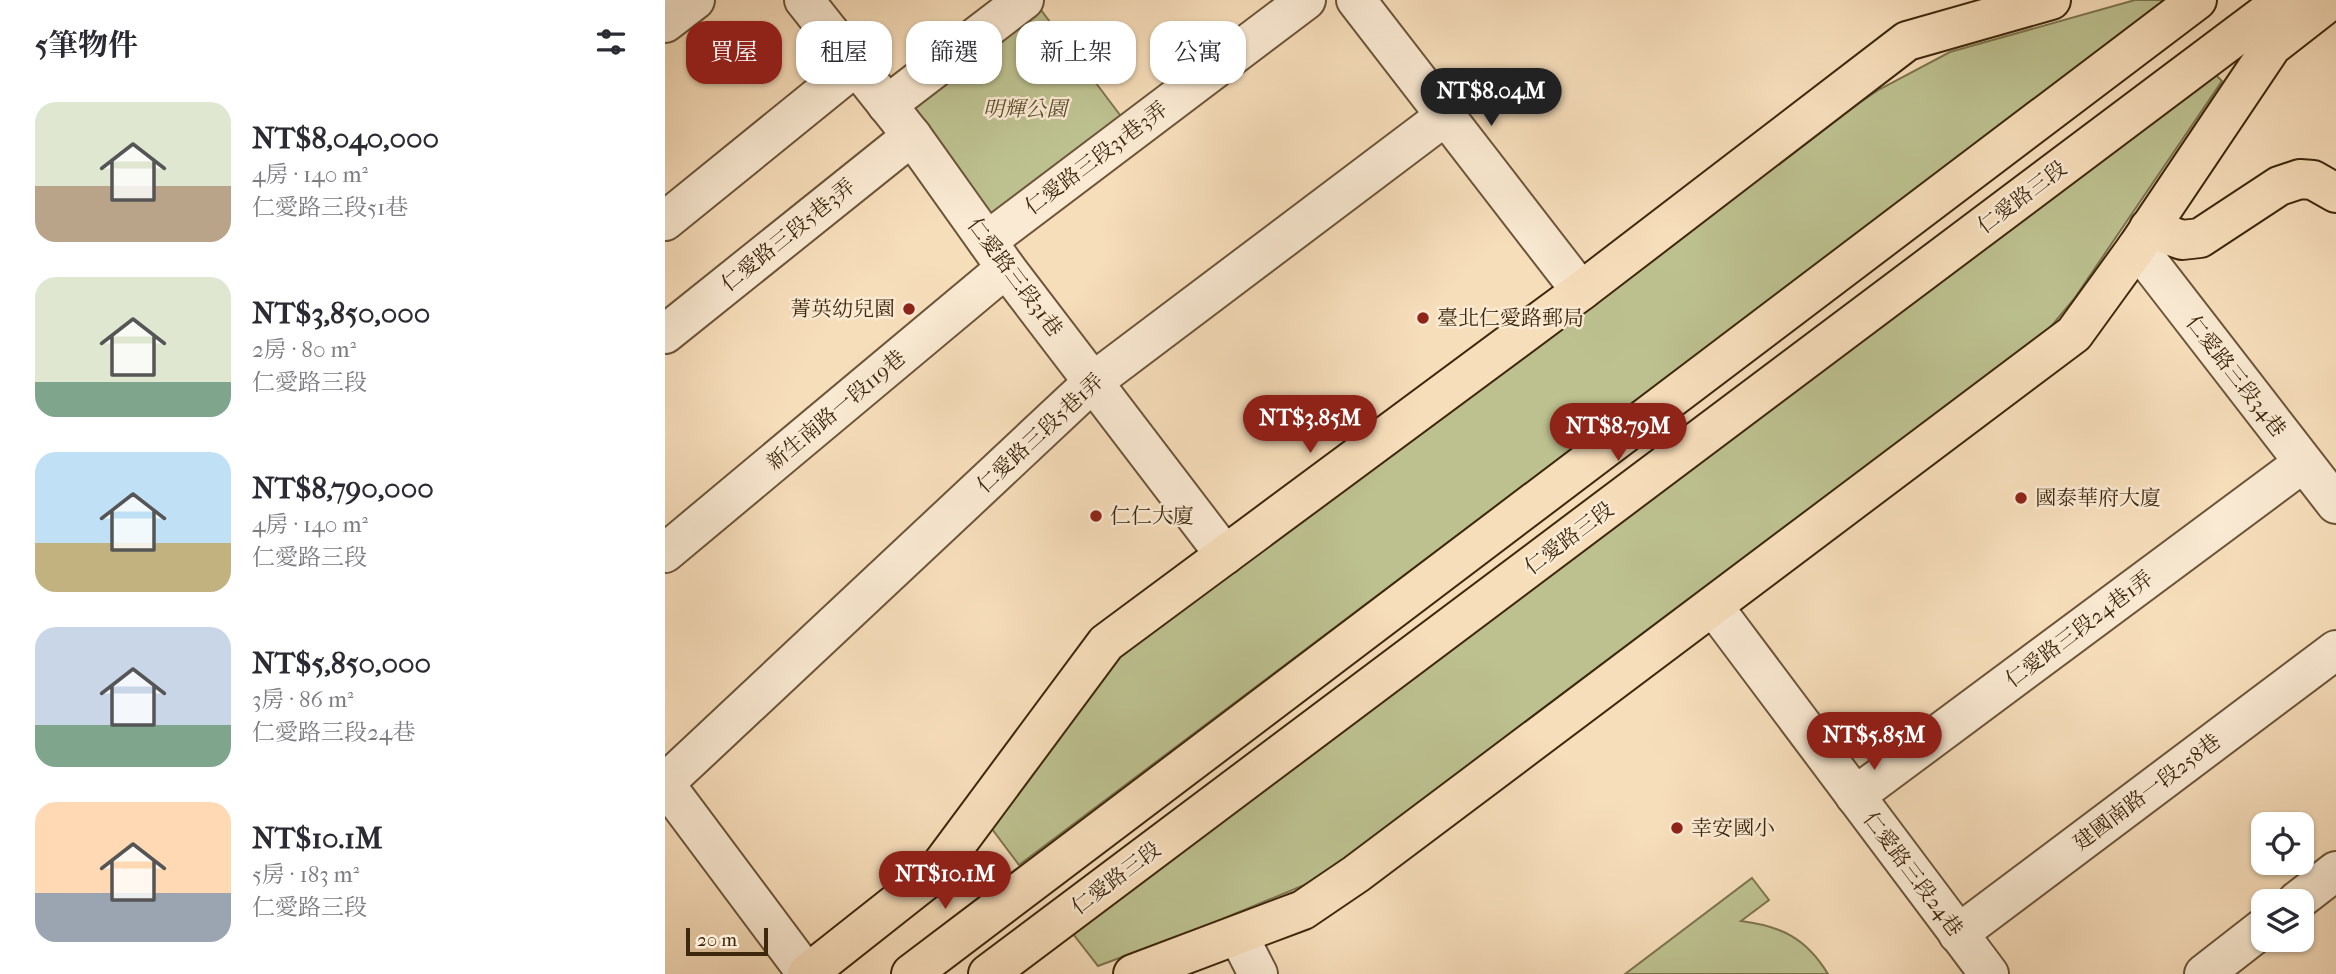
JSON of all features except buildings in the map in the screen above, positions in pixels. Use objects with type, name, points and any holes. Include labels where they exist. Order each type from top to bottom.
[{"type":"main road","points":[[807,974],[936,872],[1106,643],[1581,291],[1957,0]]},
{"type":"main road","points":[[1907,41],[2051,0]]},
{"type":"main road","points":[[911,974],[2197,0]]},
{"type":"main road","points":[[1133,974],[1303,910],[1356,874],[2074,334],[2272,46],[2323,6]]},
{"type":"main road","name":"仁愛路三段","points":[[989,974],[2270,23]]},
{"type":"main road","points":[[2143,237],[2182,240],[2200,238],[2279,186],[2300,179],[2313,180],[2336,193]]},
{"type":"street","points":[[665,23],[695,0]]},
{"type":"street","name":"仁愛路三段31巷","points":[[804,0],[821,21]]},
{"type":"street","points":[[887,105],[1024,0]]},
{"type":"street","name":"仁愛路三段31巷3弄","points":[[997,254],[1306,0]]},
{"type":"street","points":[[1356,0],[1581,291]]},
{"type":"street","points":[[1011,974],[2270,23],[2323,6]]},
{"type":"street","points":[[665,221],[834,84]]},
{"type":"street","name":"仁愛路三段31巷","points":[[870,84],[1225,555]]},
{"type":"street","name":"仁愛路三段5巷1弄","points":[[665,784],[1094,381],[1444,117]]},
{"type":"street","name":"仁愛路三段5巷3弄","points":[[665,334],[912,136]]},
{"type":"street","name":"仁愛路三段34巷","points":[[2143,237],[2303,463],[2336,504]]},
{"type":"street","name":"新生南路一段119巷","points":[[665,553],[997,254]]},
{"type":"street","name":"仁愛路三段24巷1弄","points":[[1855,796],[2303,463]]},
{"type":"street","name":"仁愛路三段24巷","points":[[1713,606],[1989,974]]},
{"type":"street","name":"建國南路一段258巷","points":[[1958,934],[2336,650]]},
{"type":"street","points":[[665,784],[807,974]]},
{"type":"street","points":[[2313,889],[2336,871]]},
{"type":"street","points":[[1238,935],[1258,974]]},
{"type":"street","points":[[2204,974],[2251,937]]},
{"type":"green space","points":[[2135,0],[2161,0],[2162,5],[1019,865],[992,829],[1115,661],[1821,128],[1880,89],[1950,52]]},
{"type":"green space","name":"明輝公園","points":[[1038,6],[1049,21],[1019,21]]},
{"type":"green space","name":"明輝公園","points":[[1016,23],[1016,84],[1097,84],[1126,123],[993,224],[904,111],[938,84],[1002,84],[1002,34]]},
{"type":"green space","points":[[2213,72],[2222,81],[2074,299],[2049,329],[1569,692],[1314,881],[1208,925],[1098,966],[1070,930]]},
{"type":"green space","points":[[1752,878],[1769,900],[1741,921],[1768,926],[1791,936],[1811,951],[1828,974],[1625,974]]},
{"type":"place","name":"菁英幼兒園","points":[[909,309]]},
{"type":"place","name":"臺北仁愛路郵局","points":[[1423,318]]},
{"type":"place","name":"國泰華府大廈","points":[[2021,498]]},
{"type":"place","name":"仁仁大廈","points":[[1096,516]]},
{"type":"place","name":"幸安國小","points":[[1677,828]]}]
